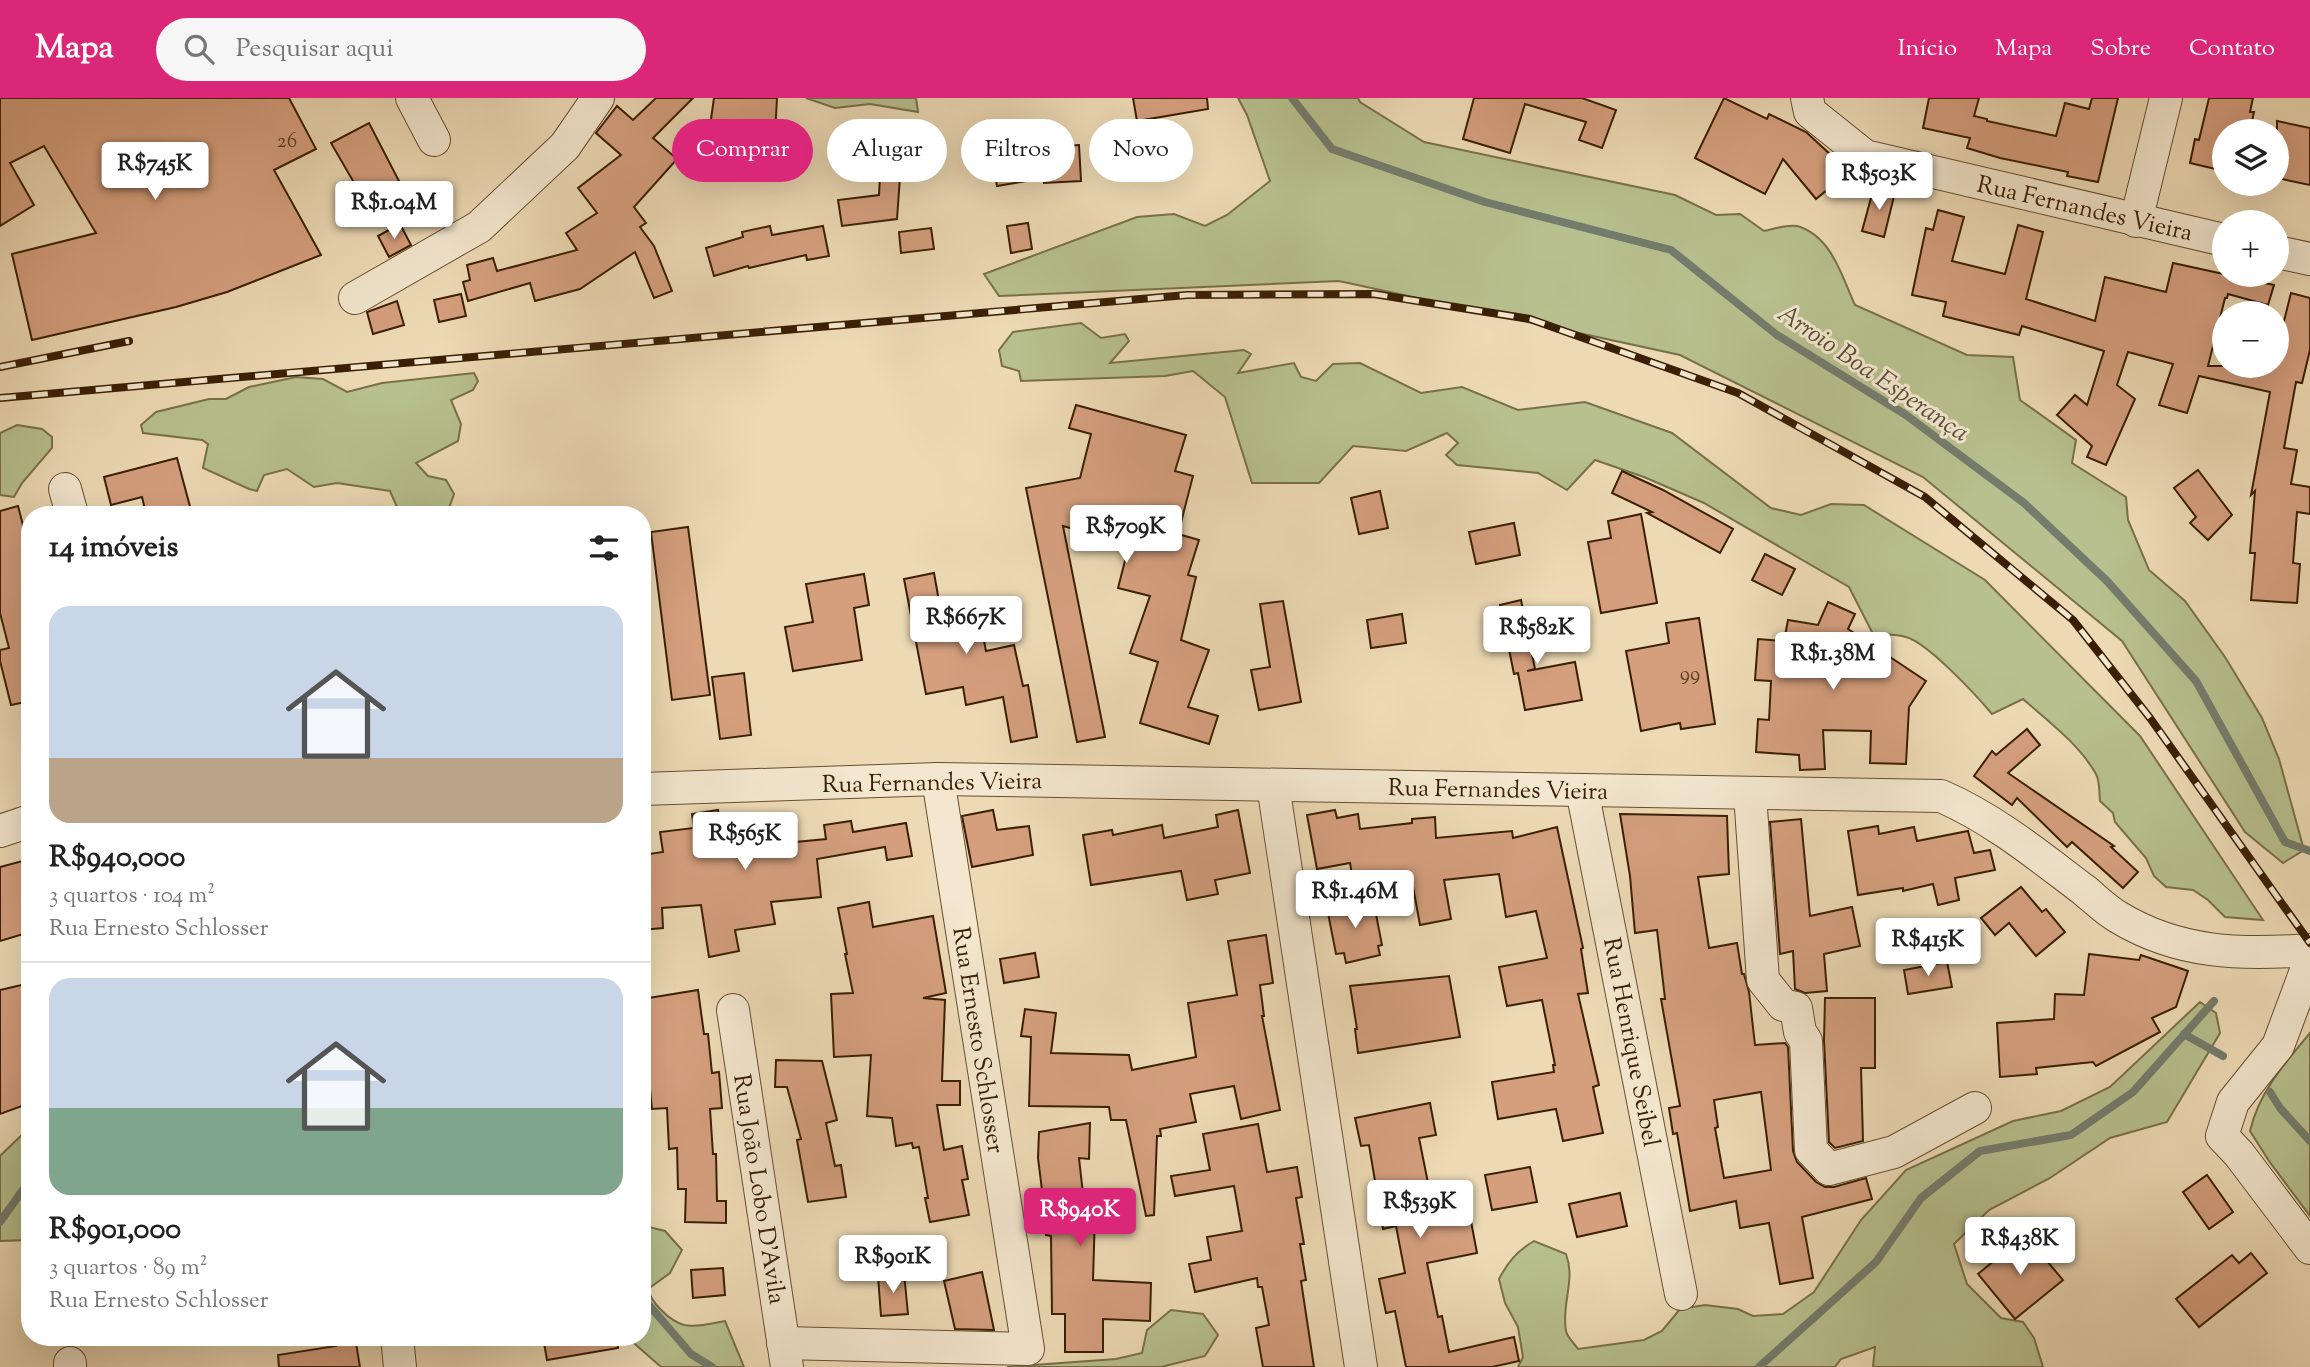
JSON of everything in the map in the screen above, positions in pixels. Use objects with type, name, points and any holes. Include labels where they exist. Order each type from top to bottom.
[{"type":"street","points":[[412,98],[434,140]]},
{"type":"street","points":[[355,298],[479,227],[565,146],[598,98]]},
{"type":"street","name":"Rua Fernandes Vieira","points":[[1807,98],[1810,112],[1865,156],[2212,237]]},
{"type":"street","points":[[2136,221],[2165,98]]},
{"type":"street","points":[[2289,254],[2310,259]]},
{"type":"street","name":"Rua Fernandes Vieira","points":[[651,789],[938,779],[1941,796],[1970,808],[1995,824],[2117,917],[2159,937],[2203,950],[2269,953],[2310,950]]},
{"type":"street","name":"Rua Ernesto Schlosser","points":[[785,1355],[1028,1349],[938,779]]},
{"type":"street","points":[[1273,785],[1361,1367]]},
{"type":"street","name":"Rua Henrique Seibel","points":[[1582,790],[1681,1294]]},
{"type":"street","points":[[1750,794],[1763,979],[1783,1005],[1796,1008],[1800,1032],[1807,1041],[1811,1150],[1829,1169],[1894,1152],[1975,1108]]},
{"type":"street","points":[[0,831],[21,824]]},
{"type":"street","points":[[2310,960],[2278,1046],[2233,1102],[2222,1136],[2239,1154],[2310,1248]]},
{"type":"street","name":"Rua João Lobo D'Avila","points":[[733,1010],[785,1355]]},
{"type":"street","points":[[398,1346],[400,1367]]},
{"type":"green space","points":[[806,98],[916,98],[918,112],[870,104],[835,108]]},
{"type":"green space","points":[[1238,98],[1358,98],[1360,102],[1424,142],[1675,195],[1716,215],[1740,214],[1764,231],[1797,226],[1809,231],[1827,248],[1855,305],[1967,355],[2013,357],[2020,400],[2076,440],[2072,463],[2126,497],[2128,520],[2149,570],[2185,601],[2225,657],[2262,718],[2279,759],[2304,850],[2283,863],[2245,832],[2122,641],[1923,477],[1680,355],[1339,281],[999,296],[984,274],[1137,217],[1174,214],[1205,226],[1227,215],[1270,181],[1247,115]]},
{"type":"green space","points":[[1081,323],[1101,338],[1125,334],[1129,341],[1110,363],[1244,350],[1251,354],[1238,373],[1294,363],[1301,377],[1316,381],[1333,364],[1360,363],[1421,393],[1462,387],[1518,410],[1585,402],[1672,433],[1771,508],[1801,515],[1831,504],[1864,505],[1985,580],[2140,736],[2263,920],[2225,917],[2193,890],[2166,887],[2154,876],[2146,858],[2115,822],[2113,813],[2100,801],[2099,783],[2089,763],[2023,699],[1992,714],[1951,671],[1915,641],[1902,636],[1873,634],[1849,587],[1704,503],[1644,477],[1595,460],[1567,490],[1538,473],[1457,465],[1446,455],[1458,443],[1447,433],[1406,451],[1353,446],[1319,483],[1252,483],[1225,397],[1193,371],[1165,376],[1021,381],[1019,371],[1002,366],[999,350],[1013,332]]},
{"type":"green space","points":[[474,373],[478,381],[473,390],[451,400],[461,424],[458,441],[416,463],[428,476],[446,480],[454,494],[450,506],[397,506],[390,491],[337,483],[314,487],[287,469],[264,475],[257,491],[249,489],[203,468],[208,444],[202,440],[143,433],[141,425],[156,412],[209,399],[226,399],[249,387],[296,377],[323,379],[347,392],[382,383]]},
{"type":"green space","points":[[17,425],[42,429],[52,437],[52,448],[22,483],[14,497],[0,495],[0,433]]},
{"type":"green space","points":[[2200,1002],[2216,1013],[2220,1033],[2167,1122],[2110,1138],[2050,1178],[1989,1210],[1954,1244],[1967,1284],[2001,1318],[2023,1322],[2034,1338],[2043,1367],[1873,1367],[1875,1347],[1841,1359],[1835,1367],[1518,1367],[1523,1357],[1518,1327],[1505,1303],[1499,1279],[1513,1257],[1534,1241],[1566,1254],[1570,1273],[1565,1311],[1566,1331],[1578,1349],[1644,1340],[1662,1331],[1680,1309],[1705,1305],[1738,1309],[1753,1316],[1783,1314],[1814,1292],[1861,1220],[1906,1170],[2013,1121],[2061,1111],[2110,1087]]},
{"type":"green space","points":[[2310,1033],[2310,1216],[2250,1131],[2266,1091]]},
{"type":"green space","points":[[21,1136],[21,1240],[0,1241],[0,1156]]},
{"type":"green space","points":[[651,1228],[665,1231],[682,1250],[670,1273],[651,1287]]},
{"type":"green space","points":[[651,1296],[667,1316],[684,1325],[699,1326],[725,1321],[744,1367],[661,1367],[637,1346],[651,1346]]},
{"type":"green space","points":[[1171,1310],[1203,1314],[1218,1335],[1205,1356],[1161,1367],[1007,1367],[1116,1359],[1142,1353],[1147,1330]]},
{"type":"building","points":[[0,98],[289,98],[316,149],[274,170],[321,255],[227,292],[176,307],[32,340],[12,254],[96,233],[44,146],[10,163],[34,205],[0,226]]},
{"type":"building","points":[[656,98],[693,98],[653,138],[672,155],[672,165],[634,207],[646,223],[640,227],[654,246],[672,291],[654,298],[635,252],[580,289],[535,301],[530,283],[468,301],[463,282],[470,280],[467,265],[493,258],[497,271],[577,250],[566,233],[597,213],[578,188],[621,155],[596,133],[617,106],[633,120]]},
{"type":"building","points":[[714,98],[777,98],[776,119],[711,119]]},
{"type":"building","points":[[1133,98],[1207,98],[1208,109],[1137,119]]},
{"type":"building","points":[[1474,98],[1582,98],[1616,110],[1602,148],[1579,140],[1586,122],[1525,104],[1510,153],[1463,139]]},
{"type":"building","points":[[1724,98],[1767,119],[1769,114],[1806,132],[1835,156],[1849,172],[1816,199],[1783,159],[1765,194],[1695,158]]},
{"type":"building","points":[[1929,98],[1979,98],[1974,116],[2056,136],[2065,103],[2089,109],[2092,98],[2118,98],[2098,182],[2067,176],[2068,172],[1967,148],[1970,138],[1923,128]]},
{"type":"building","points":[[2209,98],[2253,98],[2250,112],[2254,112],[2253,119],[2212,119],[2212,168],[2190,163],[2195,139],[2199,140]]},
{"type":"building","points":[[369,123],[399,181],[364,200],[331,143]]},
{"type":"building","points":[[2289,124],[2310,128],[2310,185],[2289,181]]},
{"type":"building","points":[[1075,145],[1079,145],[1081,181],[1075,181]]},
{"type":"building","points":[[880,182],[900,182],[897,219],[842,226],[838,200],[879,195]]},
{"type":"building","points":[[996,182],[1020,182],[997,186]]},
{"type":"building","points":[[1874,187],[1895,192],[1884,237],[1862,231]]},
{"type":"building","points":[[1938,210],[1964,217],[1952,261],[2005,274],[2018,225],[2043,232],[2026,299],[2095,321],[2105,277],[2166,292],[2173,263],[2212,271],[2212,287],[2273,287],[2269,301],[2253,301],[2228,294],[2224,301],[2212,301],[2212,350],[2208,366],[2212,366],[2212,378],[2289,378],[2291,293],[2310,298],[2310,350],[2302,383],[2296,382],[2284,448],[2297,450],[2291,484],[2310,487],[2310,514],[2297,512],[2293,563],[2300,564],[2297,603],[2251,600],[2255,553],[2250,553],[2255,491],[2251,495],[2270,392],[2199,376],[2187,413],[2159,405],[2173,364],[2128,352],[2117,385],[2135,399],[2106,465],[2087,457],[2092,446],[2057,415],[2075,395],[2087,405],[2104,351],[2022,326],[2019,335],[1943,316],[1946,302],[1912,295],[1926,228],[1933,230]]},
{"type":"building","points":[[1028,223],[1032,249],[1011,253],[1007,226]]},
{"type":"building","points":[[400,224],[411,245],[389,257],[378,236]]},
{"type":"building","points":[[770,226],[772,235],[823,226],[829,256],[807,260],[806,255],[749,268],[748,266],[714,276],[706,248],[743,237],[742,232]]},
{"type":"building","points":[[931,228],[934,249],[901,253],[899,232]]},
{"type":"building","points":[[461,294],[466,316],[439,322],[434,300]]},
{"type":"building","points":[[397,301],[404,325],[373,334],[367,312]]},
{"type":"building","points":[[1076,405],[1186,435],[1175,471],[1193,476],[1178,534],[1199,540],[1188,575],[1196,577],[1181,640],[1209,650],[1188,707],[1218,716],[1209,744],[1140,723],[1158,662],[1130,653],[1150,596],[1118,588],[1129,545],[1063,526],[1105,737],[1077,742],[1026,488],[1080,478],[1091,434],[1069,428]]},
{"type":"building","points":[[177,458],[190,506],[144,506],[142,497],[111,505],[104,477]]},
{"type":"building","points":[[2198,470],[2232,515],[2208,540],[2190,523],[2196,517],[2174,488]]},
{"type":"building","points":[[1622,471],[1663,490],[1733,529],[1720,553],[1647,513],[1652,512],[1612,493]]},
{"type":"building","points":[[1380,491],[1388,528],[1359,534],[1351,498]]},
{"type":"building","points":[[18,506],[21,518],[21,703],[11,705],[0,661],[0,650],[9,648],[0,613],[0,511]]},
{"type":"building","points":[[1641,514],[1657,603],[1601,613],[1588,542],[1611,538],[1608,521]]},
{"type":"building","points":[[1514,523],[1520,555],[1476,564],[1469,532]]},
{"type":"building","points":[[688,527],[710,695],[672,700],[651,532]]},
{"type":"building","points":[[1765,554],[1795,569],[1782,595],[1752,580]]},
{"type":"building","points":[[934,573],[940,607],[976,600],[986,651],[1014,645],[1023,686],[1028,685],[1037,737],[1011,742],[1003,697],[966,705],[963,687],[926,694],[904,579]]},
{"type":"building","points":[[864,574],[869,605],[854,608],[862,660],[793,671],[785,627],[813,622],[806,584]]},
{"type":"building","points":[[1521,600],[1535,669],[1527,671],[1575,662],[1582,700],[1525,710],[1518,673],[1514,674],[1500,605]]},
{"type":"building","points":[[1283,601],[1301,702],[1259,710],[1251,670],[1270,667],[1260,604]]},
{"type":"building","points":[[1828,602],[1855,614],[1848,629],[1926,681],[1909,707],[1906,764],[1870,763],[1871,731],[1823,730],[1825,769],[1800,770],[1799,755],[1756,752],[1758,719],[1769,720],[1771,681],[1755,680],[1758,639],[1784,641],[1788,620],[1818,625]]},
{"type":"building","points":[[1402,614],[1406,643],[1371,648],[1367,620]]},
{"type":"building","points":[[1699,618],[1715,724],[1681,729],[1680,723],[1641,731],[1626,651],[1669,643],[1666,623]]},
{"type":"building","points":[[744,673],[751,735],[720,739],[712,677]]},
{"type":"building","points":[[2027,729],[2040,745],[2008,773],[2114,846],[2111,847],[2138,872],[2123,888],[2072,842],[2067,847],[2017,798],[2012,805],[1974,776],[1992,751],[1996,755]]},
{"type":"building","points":[[718,810],[719,816],[748,813],[753,846],[826,839],[824,825],[851,821],[853,832],[906,823],[912,856],[887,860],[885,847],[817,859],[821,897],[771,902],[775,924],[735,930],[739,951],[709,957],[701,905],[662,908],[663,928],[651,929],[651,854],[663,852],[660,832],[694,828],[692,814]]},
{"type":"building","points":[[993,810],[997,830],[1029,826],[1033,855],[972,867],[962,816]]},
{"type":"building","points":[[1238,810],[1250,873],[1215,880],[1218,894],[1187,900],[1181,871],[1091,885],[1083,835],[1112,830],[1113,835],[1162,825],[1164,838],[1218,827],[1216,815]]},
{"type":"building","points":[[1335,810],[1337,818],[1358,814],[1360,829],[1412,823],[1412,819],[1435,817],[1436,838],[1512,831],[1513,838],[1557,827],[1583,948],[1588,993],[1578,994],[1599,1085],[1593,1087],[1603,1133],[1563,1141],[1556,1109],[1498,1119],[1492,1082],[1554,1072],[1555,1065],[1542,1000],[1507,1006],[1499,967],[1547,958],[1536,911],[1506,917],[1499,874],[1444,880],[1451,919],[1420,925],[1412,881],[1354,887],[1350,863],[1317,869],[1307,815]]},
{"type":"building","points":[[1620,814],[1727,816],[1729,874],[1698,877],[1709,948],[1737,943],[1742,974],[1749,992],[1755,1045],[1785,1043],[1788,1047],[1793,1151],[1797,1162],[1816,1182],[1825,1187],[1866,1178],[1872,1199],[1802,1217],[1813,1278],[1780,1284],[1769,1223],[1740,1228],[1736,1201],[1690,1211],[1677,1133],[1673,1134],[1669,1108],[1680,1106],[1661,999],[1665,999],[1657,930],[1635,933],[1630,876]],"holes":[[[1761,1092],[1771,1170],[1724,1178],[1715,1128],[1718,1127],[1714,1100]]]},
{"type":"building","points":[[1801,819],[1810,916],[1852,907],[1860,946],[1824,954],[1827,991],[1805,993],[1795,989],[1793,951],[1780,954],[1770,822]]},
{"type":"building","points":[[1878,826],[1879,834],[1914,827],[1917,841],[1968,831],[1974,853],[1990,850],[1995,870],[1955,878],[1959,900],[1938,905],[1933,884],[1903,891],[1903,888],[1858,895],[1848,831]]},
{"type":"building","points":[[21,861],[21,935],[0,941],[0,867]]},
{"type":"building","points":[[2021,887],[2042,912],[2046,909],[2065,932],[2036,956],[2009,923],[1995,935],[1981,918]]},
{"type":"building","points":[[1373,899],[1382,945],[1378,946],[1380,955],[1346,963],[1344,953],[1336,954],[1327,908]]},
{"type":"building","points":[[869,902],[873,927],[933,916],[946,993],[923,998],[945,1000],[942,1081],[960,1081],[960,1105],[937,1105],[944,1150],[962,1146],[968,1179],[962,1180],[969,1215],[930,1222],[919,1147],[913,1148],[912,1143],[896,1146],[892,1118],[867,1116],[871,1055],[834,1057],[831,994],[853,993],[838,908]]},
{"type":"building","points":[[1266,935],[1273,983],[1260,985],[1262,1016],[1280,1110],[1241,1119],[1234,1086],[1190,1094],[1196,1122],[1160,1129],[1161,1136],[1157,1136],[1154,1215],[1146,1216],[1126,1120],[1111,1120],[1109,1107],[1029,1106],[1031,1037],[1021,1036],[1025,1009],[1056,1013],[1051,1053],[1129,1055],[1132,1070],[1196,1057],[1188,1003],[1237,995],[1228,941]]},
{"type":"building","points":[[1035,953],[1039,977],[1004,983],[1000,959]]},
{"type":"building","points":[[2089,954],[2139,960],[2141,955],[2188,971],[2176,1007],[2152,1018],[2160,1032],[2096,1066],[2093,1062],[2036,1068],[2037,1074],[2000,1077],[1997,1023],[2054,1019],[2055,994],[2084,995]]},
{"type":"building","points":[[1947,962],[1952,987],[1908,994],[1904,970]]},
{"type":"building","points":[[1449,976],[1460,1037],[1358,1053],[1350,986]]},
{"type":"building","points":[[21,985],[21,1106],[0,1114],[0,990]]},
{"type":"building","points":[[698,990],[704,1034],[708,1034],[712,1073],[719,1072],[722,1108],[710,1109],[713,1154],[716,1154],[717,1201],[726,1201],[726,1223],[685,1222],[686,1189],[678,1189],[677,1148],[669,1149],[667,1108],[652,1109],[651,998]]},
{"type":"building","points":[[1825,998],[1875,998],[1875,1068],[1861,1068],[1863,1141],[1835,1148],[1829,1142],[1824,1040]]},
{"type":"building","points":[[776,1060],[822,1061],[837,1120],[826,1123],[835,1166],[841,1165],[846,1197],[808,1202],[797,1140],[801,1139],[787,1087],[775,1087]]},
{"type":"building","points":[[1430,1103],[1436,1135],[1419,1138],[1429,1188],[1436,1187],[1443,1221],[1470,1216],[1477,1253],[1427,1263],[1438,1317],[1442,1316],[1449,1352],[1514,1337],[1519,1361],[1492,1367],[1406,1367],[1395,1311],[1386,1313],[1379,1279],[1405,1273],[1396,1226],[1383,1229],[1369,1145],[1361,1146],[1355,1118]]},
{"type":"building","points":[[1090,1123],[1089,1159],[1079,1158],[1085,1212],[1095,1213],[1093,1280],[1151,1283],[1150,1321],[1103,1319],[1103,1352],[1065,1352],[1065,1314],[1052,1314],[1051,1236],[1046,1235],[1048,1198],[1043,1198],[1038,1158],[1039,1132]]},
{"type":"building","points":[[1258,1124],[1267,1172],[1297,1167],[1302,1197],[1296,1198],[1304,1244],[1300,1244],[1306,1280],[1301,1281],[1314,1367],[1263,1367],[1256,1328],[1269,1325],[1262,1287],[1258,1287],[1257,1278],[1195,1292],[1189,1264],[1211,1260],[1207,1237],[1242,1231],[1234,1186],[1175,1196],[1171,1176],[1210,1170],[1203,1134]]},
{"type":"building","points":[[1530,1167],[1537,1202],[1492,1210],[1485,1175]]},
{"type":"building","points":[[2207,1175],[2233,1212],[2209,1229],[2183,1192]]},
{"type":"building","points":[[1620,1193],[1627,1226],[1577,1237],[1569,1204]]},
{"type":"building","points":[[2025,1235],[2063,1280],[2015,1319],[1978,1274]]},
{"type":"building","points":[[2251,1253],[2267,1273],[2199,1327],[2176,1299],[2232,1255],[2239,1263]]},
{"type":"building","points":[[723,1268],[725,1295],[693,1298],[691,1270]]},
{"type":"building","points":[[982,1272],[994,1330],[955,1329],[944,1281]]},
{"type":"building","points":[[904,1273],[908,1314],[881,1316],[878,1276]]},
{"type":"building","points":[[336,1346],[356,1346],[360,1367],[279,1367],[278,1355]]},
{"type":"building","points":[[545,1346],[618,1346],[618,1348],[547,1360]]},
{"type":"waterway","name":"Arroio Boa Esperança","points":[[1292,98],[1332,149],[1485,202],[1671,250],[1777,335],[1906,415],[2024,503],[2107,581],[2196,681],[2285,842],[2310,851]]},
{"type":"waterway","points":[[1759,1367],[1876,1262],[1921,1198],[1980,1151],[2071,1135],[2133,1092],[2214,1001]]},
{"type":"waterway","points":[[2184,1034],[2223,1056]]},
{"type":"waterway","points":[[2270,1092],[2280,1108],[2310,1141]]},
{"type":"waterway","points":[[0,1222],[21,1193]]},
{"type":"waterway","points":[[651,1307],[691,1354],[712,1367]]},
{"type":"railway","points":[[0,398],[1187,295],[1374,294],[1530,319],[1738,393],[1925,497],[2073,620],[2150,718],[2310,943]]},
{"type":"railway","points":[[0,367],[129,341]]}]
